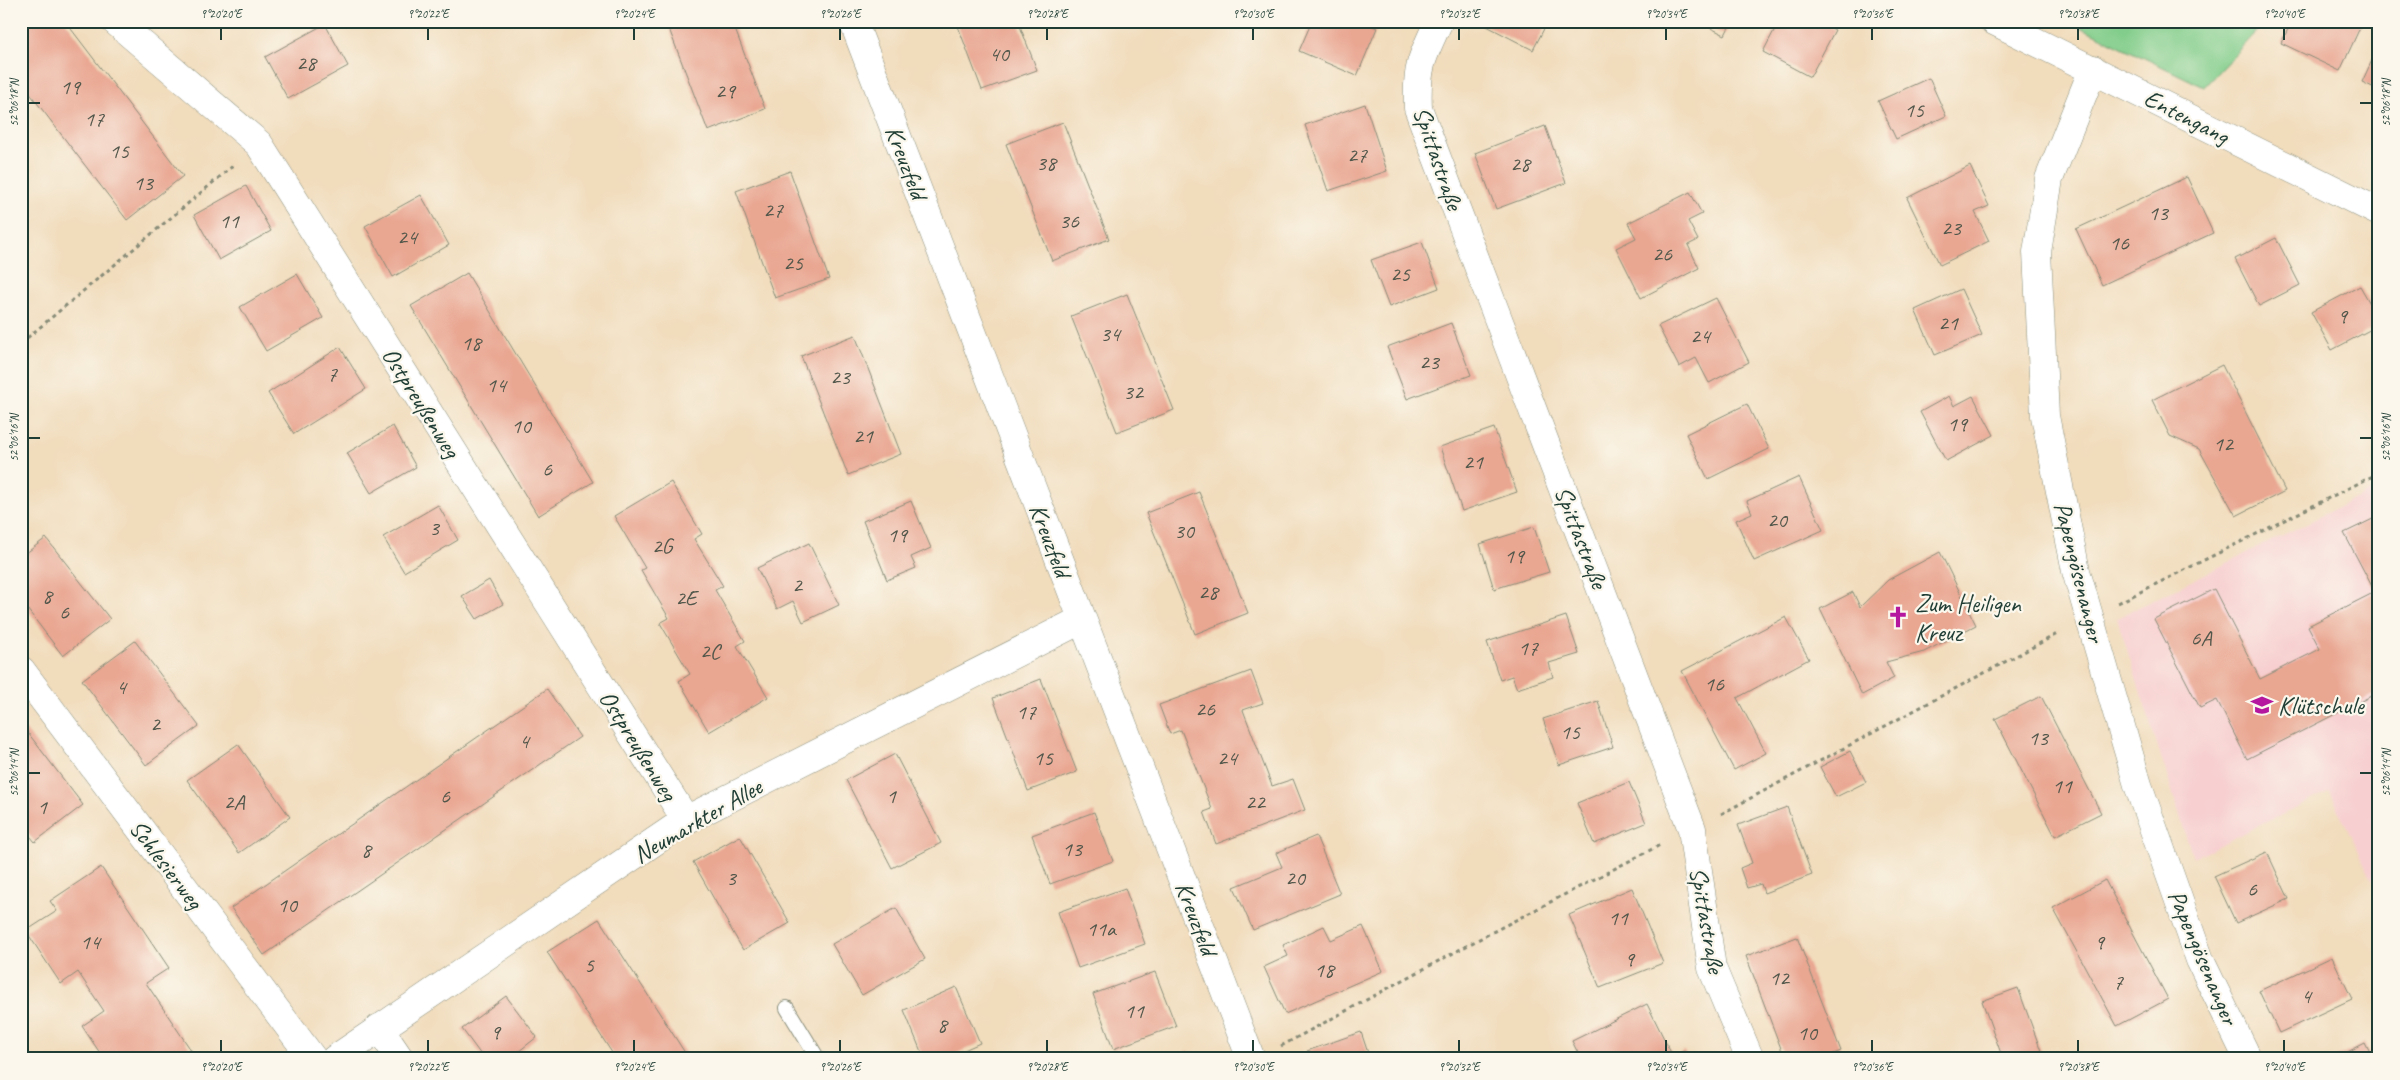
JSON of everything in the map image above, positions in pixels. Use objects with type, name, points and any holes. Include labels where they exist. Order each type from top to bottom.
[{"type":"street","name":"Ostpreußenweg","points":[[115,21],[259,144],[686,820]]},
{"type":"street","name":"Kreuzfeld","points":[[853,21],[1082,620],[1264,1054]]},
{"type":"street","name":"Spittastraße","points":[[1439,21],[1420,63],[1416,82],[1418,108],[1692,829],[1712,968],[1750,1059]]},
{"type":"street","name":"Entengang","points":[[1994,21],[2379,212]]},
{"type":"street","name":"Papengösenanger","points":[[2093,69],[2049,179],[2037,252],[2045,416],[2076,571],[2138,785],[2200,960],[2248,1059]]},
{"type":"street","name":"Neumarkter Allee","points":[[335,1059],[686,820],[1082,620]]},
{"type":"street","name":"Schlesierweg","points":[[21,670],[314,1059]]},
{"type":"street","points":[[379,1028],[400,1059]]},
{"type":"lane","points":[[787,1008],[818,1059]]},
{"type":"path","points":[[21,343],[259,144]]},
{"type":"path","points":[[1264,1054],[2090,617],[2379,473]]},
{"type":"shaded area","name":"Klütschule","points":[[2379,487],[2379,895],[2330,791],[2193,858],[2117,618]]},
{"type":"green space","points":[[2068,21],[2266,21],[2204,87]]},
{"type":"building","points":[[21,21],[65,21],[183,176],[127,220],[21,82]]},
{"type":"building","points":[[666,21],[732,21],[765,109],[708,131]]},
{"type":"building","points":[[956,21],[1018,21],[1037,70],[982,90]]},
{"type":"building","points":[[1312,21],[1361,21],[1377,28],[1357,76],[1299,51]]},
{"type":"building","points":[[1484,21],[1548,21],[1533,50],[1483,24]]},
{"type":"building","points":[[1696,21],[1732,21],[1725,35]]},
{"type":"building","points":[[1779,21],[1819,21],[1835,30],[1810,77],[1763,52]]},
{"type":"building","points":[[2292,21],[2363,21],[2340,71],[2281,43]]},
{"type":"building","points":[[325,24],[348,66],[288,99],[265,57]]},
{"type":"building","points":[[2379,45],[2379,90],[2362,82]]},
{"type":"building","points":[[1929,78],[1946,116],[1896,139],[1878,101]]},
{"type":"building","points":[[1365,104],[1387,171],[1328,191],[1305,125]]},
{"type":"building","points":[[1063,122],[1109,239],[1052,261],[1006,144]]},
{"type":"building","points":[[1545,126],[1566,183],[1496,209],[1475,153]]},
{"type":"building","points":[[1970,166],[1989,206],[1975,212],[1989,241],[1940,265],[1907,198]]},
{"type":"building","points":[[790,171],[829,279],[775,298],[736,191]]},
{"type":"building","points":[[2187,177],[2213,233],[2102,285],[2076,229]]},
{"type":"building","points":[[246,186],[271,231],[219,260],[194,215]]},
{"type":"building","points":[[1690,192],[1702,214],[1688,221],[1698,240],[1688,245],[1699,268],[1641,298],[1616,248],[1636,238],[1628,223]]},
{"type":"building","points":[[421,195],[449,245],[393,277],[365,226]]},
{"type":"building","points":[[2276,238],[2300,285],[2259,306],[2235,259]]},
{"type":"building","points":[[1422,242],[1439,288],[1389,307],[1371,260]]},
{"type":"building","points":[[467,273],[593,482],[538,516],[411,306]]},
{"type":"building","points":[[297,274],[323,318],[266,351],[240,307]]},
{"type":"building","points":[[2360,286],[2379,319],[2379,325],[2332,350],[2311,312]]},
{"type":"building","points":[[1961,289],[1982,335],[1935,355],[1915,310]]},
{"type":"building","points":[[1127,294],[1174,410],[1117,432],[1071,316]]},
{"type":"building","points":[[1716,298],[1749,362],[1709,383],[1696,358],[1679,367],[1658,326]]},
{"type":"building","points":[[1451,323],[1471,375],[1407,399],[1387,347]]},
{"type":"building","points":[[855,335],[901,454],[848,475],[801,356]]},
{"type":"building","points":[[340,347],[366,389],[294,434],[268,393]]},
{"type":"building","points":[[2222,365],[2285,491],[2236,516],[2199,449],[2170,436],[2152,400]]},
{"type":"building","points":[[1949,396],[1954,406],[1973,396],[1994,435],[1946,461],[1920,412]]},
{"type":"building","points":[[1747,404],[1769,449],[1708,479],[1686,434]]},
{"type":"building","points":[[393,426],[416,467],[371,493],[347,453]]},
{"type":"building","points":[[1494,428],[1517,492],[1462,511],[1440,447]]},
{"type":"building","points":[[1799,477],[1823,530],[1754,561],[1736,520],[1752,513],[1747,501]]},
{"type":"building","points":[[671,482],[702,534],[694,539],[723,586],[715,590],[745,641],[737,646],[768,697],[709,732],[679,681],[690,674],[660,623],[669,618],[641,570],[645,568],[614,516]]},
{"type":"building","points":[[1199,492],[1248,613],[1195,634],[1146,513]]},
{"type":"building","points":[[911,501],[931,548],[911,557],[916,568],[887,580],[863,521]]},
{"type":"building","points":[[438,505],[458,540],[404,572],[383,537]]},
{"type":"building","points":[[2379,516],[2379,692],[2247,759],[2217,700],[2200,708],[2154,619],[2214,589],[2260,679],[2320,649],[2308,626],[2375,592],[2344,533]]},
{"type":"building","points":[[1534,527],[1549,572],[1494,589],[1480,544]]},
{"type":"building","points":[[46,538],[110,619],[63,656],[21,601],[21,557]]},
{"type":"building","points":[[809,543],[839,605],[803,622],[793,601],[777,609],[757,568]]},
{"type":"building","name":"Zum Heiligen Kreuz","points":[[1940,552],[1976,625],[1924,652],[1886,662],[1894,678],[1862,695],[1820,609],[1853,592],[1860,607],[1888,580]]},
{"type":"building","points":[[489,580],[503,604],[477,619],[462,596]]},
{"type":"building","points":[[1566,616],[1579,654],[1549,663],[1553,677],[1517,689],[1512,676],[1500,680],[1487,642]]},
{"type":"building","points":[[1786,617],[1809,659],[1737,698],[1766,753],[1734,770],[1682,671]]},
{"type":"building","points":[[135,641],[199,726],[146,765],[82,680]]},
{"type":"building","points":[[1251,671],[1263,703],[1243,710],[1272,786],[1293,779],[1305,810],[1216,844],[1204,812],[1212,809],[1181,730],[1170,734],[1159,705]]},
{"type":"building","points":[[1041,679],[1077,772],[1028,791],[993,698]]},
{"type":"building","points":[[547,689],[580,737],[264,955],[231,908]]},
{"type":"building","points":[[2041,696],[2101,813],[2055,836],[1995,719]]},
{"type":"building","points":[[1598,701],[1613,747],[1559,765],[1543,719]]},
{"type":"building","points":[[25,729],[83,805],[35,842],[21,825],[21,732]]},
{"type":"building","points":[[238,744],[290,817],[239,853],[187,780]]},
{"type":"building","points":[[1850,751],[1866,782],[1836,797],[1820,767]]},
{"type":"building","points":[[895,754],[941,843],[892,868],[846,780]]},
{"type":"building","points":[[1629,782],[1646,823],[1594,844],[1577,803]]},
{"type":"building","points":[[1787,807],[1812,875],[1764,893],[1761,884],[1747,888],[1740,868],[1752,863],[1738,825]]},
{"type":"building","points":[[1094,812],[1113,861],[1050,884],[1032,835]]},
{"type":"building","points":[[740,836],[790,923],[743,950],[693,862]]},
{"type":"building","points":[[1316,836],[1340,894],[1253,930],[1234,887],[1282,867],[1276,853]]},
{"type":"building","points":[[2267,852],[2289,899],[2236,923],[2214,876]]},
{"type":"building","points":[[101,867],[169,968],[146,983],[197,1059],[104,1059],[82,1026],[104,1011],[78,972],[61,984],[26,931],[57,911],[50,901]]},
{"type":"building","points":[[2105,880],[2168,999],[2117,1026],[2053,908]]},
{"type":"building","points":[[1125,888],[1145,944],[1078,968],[1058,912]]},
{"type":"building","points":[[1632,888],[1663,963],[1600,988],[1569,915]]},
{"type":"building","points":[[896,908],[925,959],[862,995],[832,944]]},
{"type":"building","points":[[599,919],[689,1059],[616,1059],[547,952]]},
{"type":"building","points":[[1324,926],[1331,940],[1363,926],[1383,971],[1285,1014],[1264,967],[1288,956],[1283,945]]},
{"type":"building","points":[[1797,937],[1841,1051],[1821,1059],[1785,1059],[1746,956]]},
{"type":"building","points":[[2332,957],[2352,999],[2279,1033],[2259,991]]},
{"type":"building","points":[[1155,972],[1176,1026],[1113,1049],[1093,994]]},
{"type":"building","points":[[956,987],[980,1043],[944,1059],[924,1059],[904,1010]]},
{"type":"building","points":[[2018,988],[2044,1059],[2003,1059],[1982,1001]]},
{"type":"building","points":[[506,996],[537,1037],[509,1059],[484,1059],[462,1029]]},
{"type":"building","points":[[1647,1004],[1673,1057],[1684,1051],[1688,1059],[1581,1059],[1572,1041]]},
{"type":"building","points":[[1361,1032],[1370,1059],[1310,1059],[1307,1051]]},
{"type":"building","points":[[2365,1043],[2373,1059],[2334,1059]]},
{"type":"building","points":[[1189,1051],[1191,1059],[1168,1059]]},
{"type":"building","points":[[2186,1052],[2189,1059],[2173,1059]]},
{"type":"place","name":"Zum Heiligen Kreuz","points":[[1898,617]]},
{"type":"place","name":"Klütschule","points":[[2262,705]]}]
